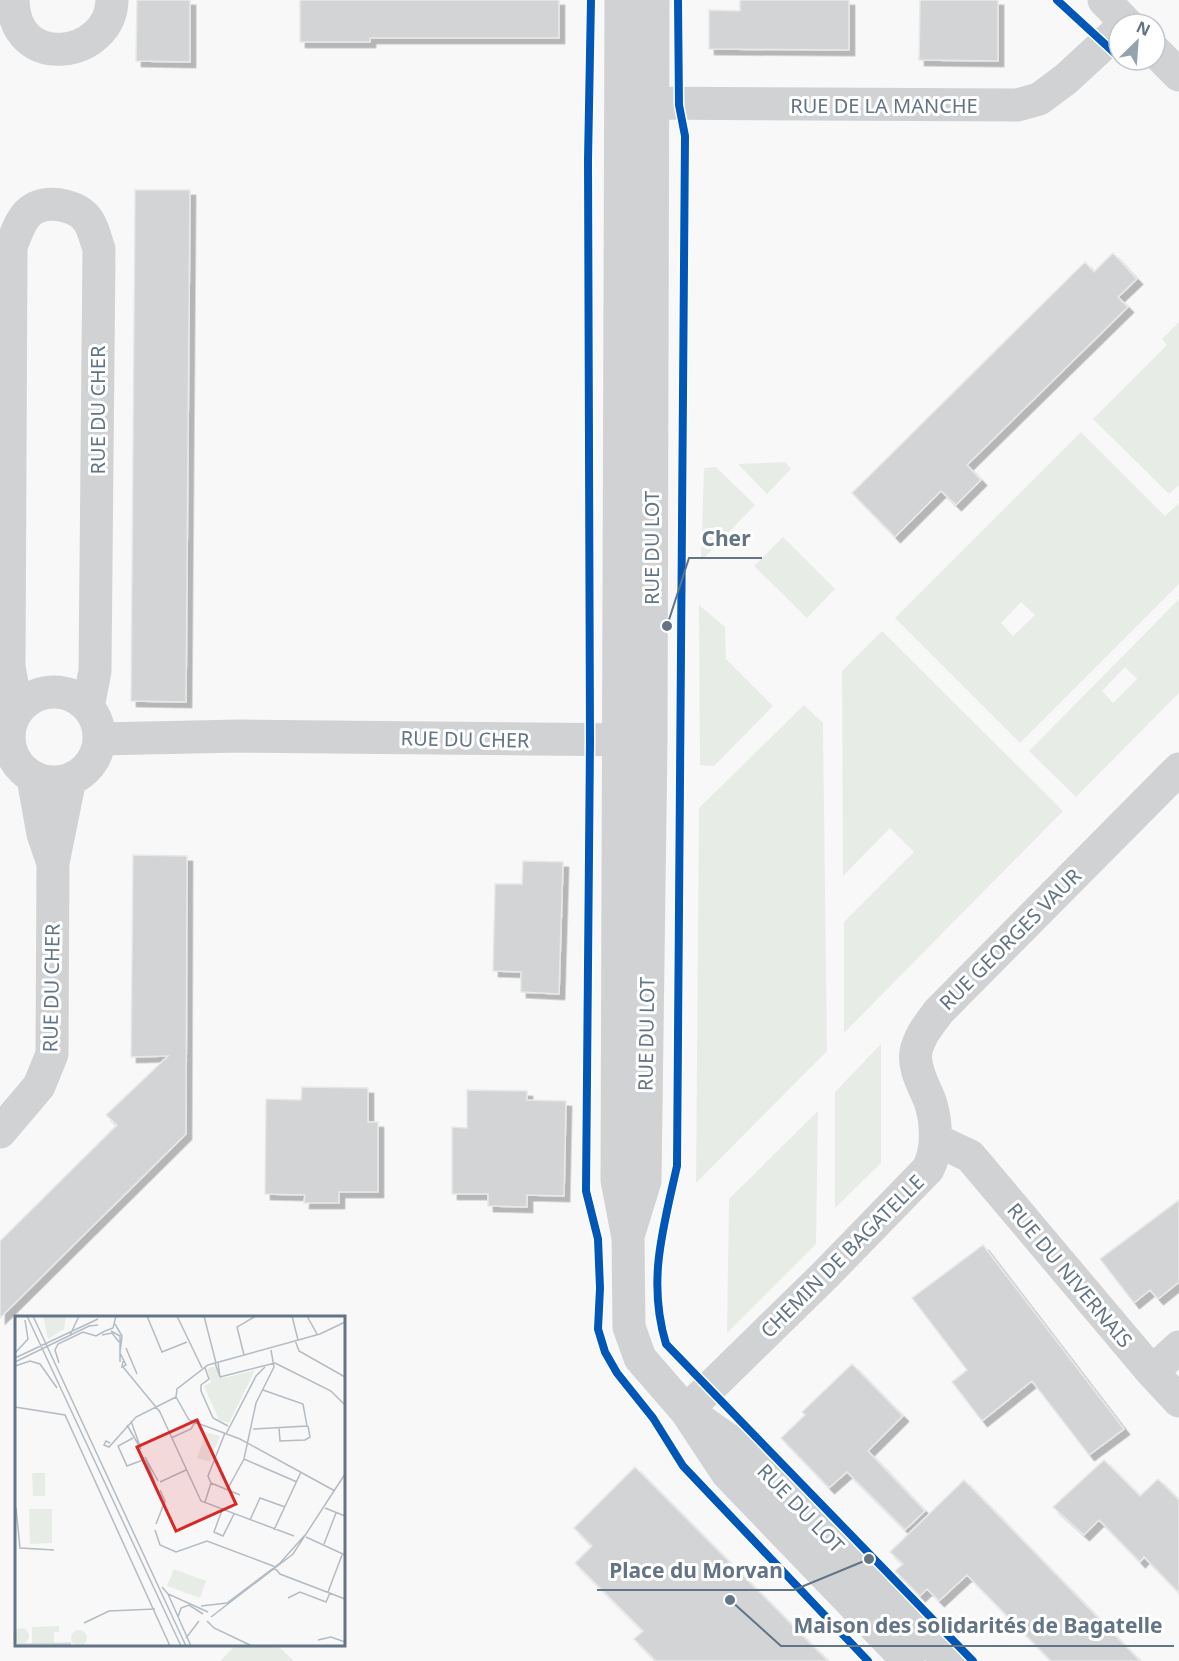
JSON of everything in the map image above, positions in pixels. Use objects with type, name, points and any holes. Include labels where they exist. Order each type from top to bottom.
[{"type":"street","points":[[13,0],[18,28],[29,41],[59,50],[86,44],[101,28],[112,0]]},
{"type":"street","name":"RUE DU LOT","points":[[621,0],[638,104]]},
{"type":"street","name":"RUE DU LOT","points":[[653,0],[638,104],[635,740],[645,1181],[628,1238],[629,1327],[640,1358],[686,1411],[727,1473],[926,1656]]},
{"type":"street","points":[[1104,0],[1116,12]]},
{"type":"street","name":"RUE DE LA MANCHE","points":[[638,104],[1017,105],[1040,99],[1066,80],[1107,41]]},
{"type":"street","points":[[1167,63],[1179,75]]},
{"type":"street","name":"RUE DU CHER","points":[[33,778],[21,768],[9,743],[9,726],[17,710],[9,667],[5,247],[34,208],[54,205],[72,207],[89,221],[99,249],[95,671],[88,707]]},
{"type":"street","points":[[17,710],[32,697],[51,691],[71,695],[88,707],[97,722],[99,739],[95,756],[85,770],[70,779],[45,782],[33,778],[43,834],[53,863]]},
{"type":"street","name":"RUE DU CHER","points":[[99,739],[217,736],[635,740]]},
{"type":"street","name":"RUE GEORGES VAUR","points":[[936,1140],[931,1104],[918,1071],[916,1053],[923,1033],[939,1011],[1179,769]]},
{"type":"street","points":[[53,863],[70,779]]},
{"type":"street","name":"RUE DU CHER","points":[[0,1132],[39,1086],[52,1054],[53,863]]},
{"type":"street","name":"RUE DU NIVERNAIS","points":[[936,1140],[970,1156],[1179,1401]]},
{"type":"street","name":"CHEMIN DE BAGATELLE","points":[[686,1411],[928,1169],[934,1157],[936,1140]]},
{"type":"street","points":[[1152,1372],[1179,1347]]},
{"type":"shaded area","points":[[1179,322],[1179,485],[1169,494],[1093,419],[1167,345],[1162,339]]},
{"type":"shaded area","points":[[1081,432],[1165,516],[1179,503],[1179,584],[1020,743],[895,618]],"holes":[[[1021,602],[1035,615],[1013,636],[1001,623]]]},
{"type":"shaded area","points":[[785,462],[791,469],[767,494],[738,464]]},
{"type":"shaded area","points":[[716,467],[755,505],[701,561],[704,468]]},
{"type":"shaded area","points":[[783,537],[835,589],[807,618],[754,566]]},
{"type":"shaded area","points":[[1179,599],[1179,693],[1076,797],[1029,751]],"holes":[[[1125,667],[1137,679],[1113,703],[1102,691]]]},
{"type":"shaded area","points":[[699,605],[725,627],[726,659],[773,706],[714,766],[700,765]]},
{"type":"shaded area","points":[[882,631],[1063,811],[844,1033],[844,922],[914,852],[890,828],[843,876],[842,671]]},
{"type":"shaded area","points":[[804,705],[823,723],[827,1051],[696,1183],[699,808]]},
{"type":"shaded area","points":[[881,1044],[881,1163],[835,1208],[835,1092]]},
{"type":"shaded area","points":[[818,1111],[816,1244],[727,1333],[729,1199]]},
{"type":"shaded area","points":[[235,1646],[278,1646],[294,1661],[220,1661]]},
{"type":"building","points":[[137,0],[190,0],[190,62],[136,61]]},
{"type":"building","points":[[300,0],[559,0],[559,38],[370,38],[370,42],[300,42]]},
{"type":"building","points":[[740,0],[849,0],[849,50],[709,49],[709,10],[740,11]]},
{"type":"building","points":[[920,0],[998,0],[998,61],[919,60]]},
{"type":"building","points":[[135,190],[190,190],[186,702],[131,701]]},
{"type":"building","points":[[1113,253],[1137,279],[1118,297],[1128,307],[967,465],[981,480],[956,505],[941,491],[895,537],[852,493],[1085,262],[1094,272]]},
{"type":"building","points":[[133,855],[187,856],[186,1134],[0,1318],[0,1241],[117,1125],[106,1115],[168,1056],[131,1057]]},
{"type":"building","points":[[523,861],[563,862],[559,994],[521,992],[521,972],[493,971],[495,884],[522,884]]},
{"type":"building","points":[[302,1087],[368,1088],[368,1122],[378,1122],[378,1192],[339,1192],[339,1203],[304,1203],[305,1195],[265,1194],[266,1099],[301,1100]]},
{"type":"building","points":[[467,1090],[527,1091],[527,1100],[566,1101],[564,1196],[527,1195],[527,1207],[488,1206],[488,1194],[452,1194],[452,1127],[467,1128]]},
{"type":"building","points":[[1179,1200],[1179,1282],[1158,1299],[1150,1290],[1134,1303],[1100,1259]]},
{"type":"building","points":[[983,1245],[1124,1429],[1089,1455],[1032,1381],[982,1421],[952,1382],[967,1370],[912,1298]]},
{"type":"building","points":[[852,1364],[903,1416],[868,1451],[925,1511],[905,1530],[847,1472],[829,1488],[781,1438],[805,1415],[802,1412]]},
{"type":"building","points":[[1104,1460],[1140,1496],[1158,1479],[1179,1500],[1179,1593],[1144,1557],[1140,1562],[1099,1520],[1084,1535],[1053,1507]]},
{"type":"building","points":[[635,1467],[828,1661],[656,1661],[634,1639],[643,1631],[575,1563],[592,1546],[574,1528]]},
{"type":"building","points":[[964,1480],[1140,1661],[1051,1661],[967,1575],[939,1601],[927,1589],[920,1596],[895,1571],[903,1564],[890,1552]]},
{"type":"cycle path","points":[[591,0],[588,160],[590,741],[586,1191],[598,1239],[600,1288],[598,1329],[605,1352],[617,1373],[653,1418],[683,1466],[868,1661]]},
{"type":"cycle path","points":[[678,0],[679,105],[685,136],[677,1166],[659,1255],[657,1277],[660,1321],[666,1344],[973,1661]]},
{"type":"cycle path","points":[[1057,0],[1107,46]]},
{"type":"place","name":"Cher","points":[[667,626]]},
{"type":"place","name":"Place du Morvan","points":[[869,1559]]},
{"type":"place","name":"Maison des solidarités de Bagatelle","points":[[730,1600]]}]
